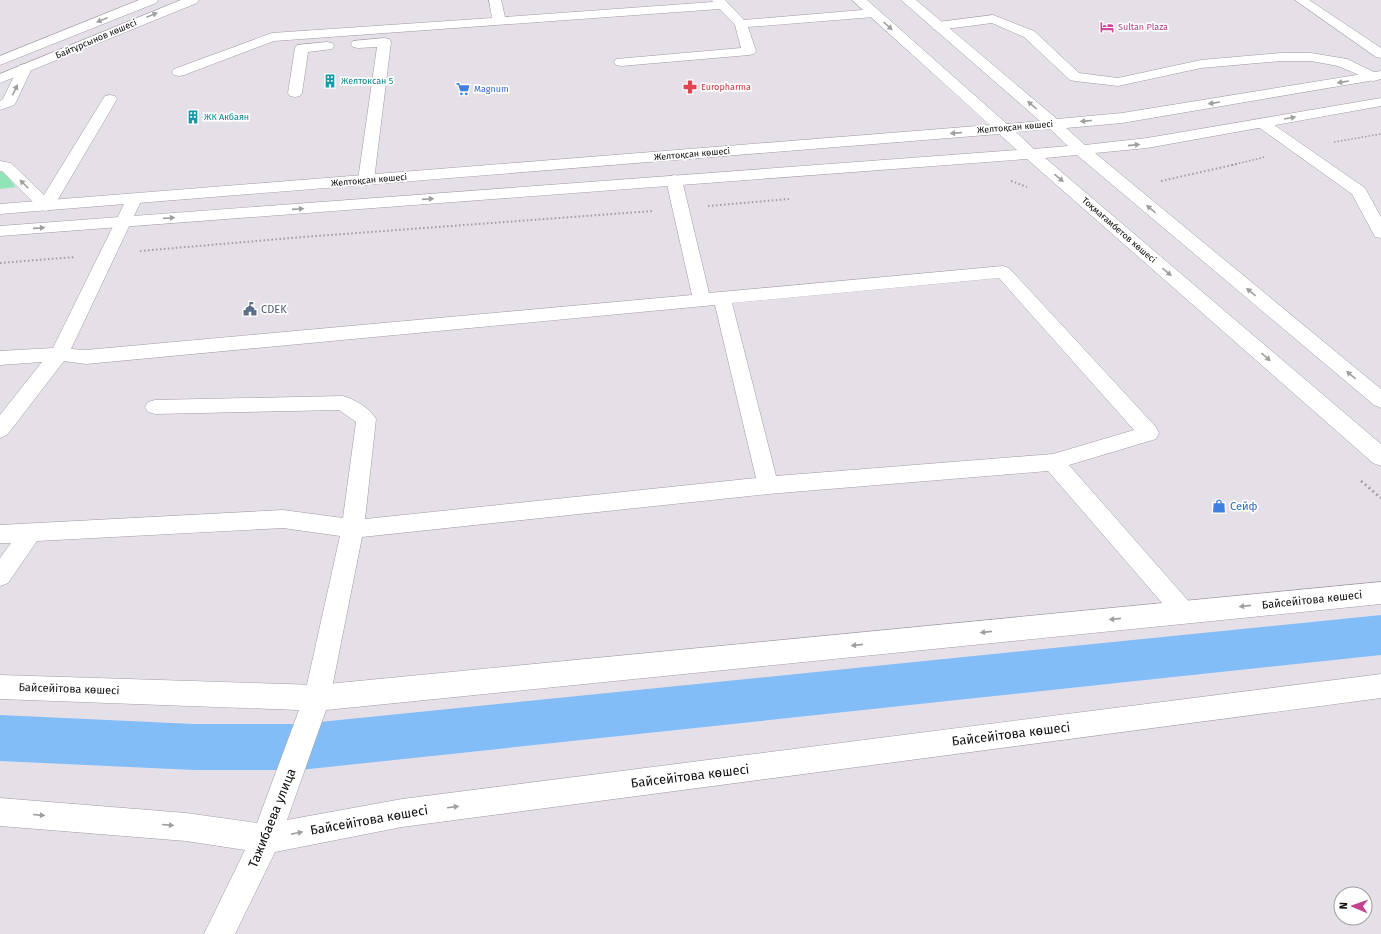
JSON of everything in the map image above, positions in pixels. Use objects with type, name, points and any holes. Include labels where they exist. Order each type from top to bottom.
[{"type":"street","name":"Байтұрсынов көшесі","points":[[0,61],[151,0]]},
{"type":"street","name":"Байтұрсынов көшесі","points":[[0,79],[192,0]]},
{"type":"street","name":"Тоқмағамбетов көшесі","points":[[859,0],[1031,154],[1381,457]]},
{"type":"street","points":[[908,0],[1053,124],[1081,150],[1381,400]]},
{"type":"street","name":"Желтоқсан көшесі","points":[[0,209],[1003,129],[1122,118],[1377,76]]},
{"type":"street","points":[[0,231],[1081,150],[1146,143],[1381,102]]},
{"type":"street","name":"Байсейітова көшесі","points":[[0,686],[317,698],[1381,593]]},
{"type":"street","name":"Байсейітова көшесі","points":[[0,812],[186,827],[266,839],[402,813],[1381,686]]},
{"type":"street","name":"Тажибаева улица","points":[[219,934],[266,839],[317,698]]},
{"type":"lane","points":[[495,0],[499,21]]},
{"type":"lane","points":[[1301,0],[1381,54]]},
{"type":"lane","points":[[179,72],[272,37],[721,3],[741,24],[749,51],[622,62]]},
{"type":"lane","points":[[741,24],[874,13]]},
{"type":"lane","points":[[938,26],[993,19],[1029,34],[1075,77],[1118,82],[1201,64],[1281,57],[1311,57],[1342,62],[1377,76]]},
{"type":"lane","points":[[294,93],[302,48],[384,42],[366,180]]},
{"type":"lane","points":[[0,106],[9,102],[25,68]]},
{"type":"lane","points":[[0,166],[6,166],[46,206],[110,99]]},
{"type":"lane","points":[[1262,123],[1359,191],[1381,233]]},
{"type":"lane","points":[[674,180],[702,300]]},
{"type":"lane","points":[[0,430],[59,354],[109,254],[134,199]]},
{"type":"lane","points":[[0,358],[59,354],[86,357],[1003,272],[1149,433],[1054,462],[768,486],[353,529],[283,519],[0,534]]},
{"type":"lane","points":[[722,298],[768,486]]},
{"type":"lane","points":[[155,407],[343,403],[366,419],[353,529],[317,698]]},
{"type":"lane","points":[[1054,462],[1184,612]]},
{"type":"lane","points":[[0,576],[31,532]]},
{"type":"path","points":[[1128,189],[1298,149],[1381,134]]},
{"type":"path","points":[[1009,181],[1026,187],[1032,191]]},
{"type":"path","points":[[0,264],[303,236],[680,209],[797,198]]},
{"type":"path","points":[[1357,477],[1381,498]]},
{"type":"green space","points":[[0,172],[4,172],[16,187],[0,189]]},
{"type":"waterway","points":[[0,738],[194,747],[300,747],[1381,635]]},
{"type":"place","name":"Sultan Plaza","points":[[1107,27]]},
{"type":"place","name":"Желтоксан 5","points":[[330,81]]},
{"type":"place","name":"Europharma","points":[[690,87]]},
{"type":"place","name":"Magnum","points":[[463,89]]},
{"type":"place","name":"ЖК Акбаян","points":[[193,117]]},
{"type":"place","name":"CDEK","points":[[250,309]]},
{"type":"place","name":"Сейф","points":[[1219,506]]}]
